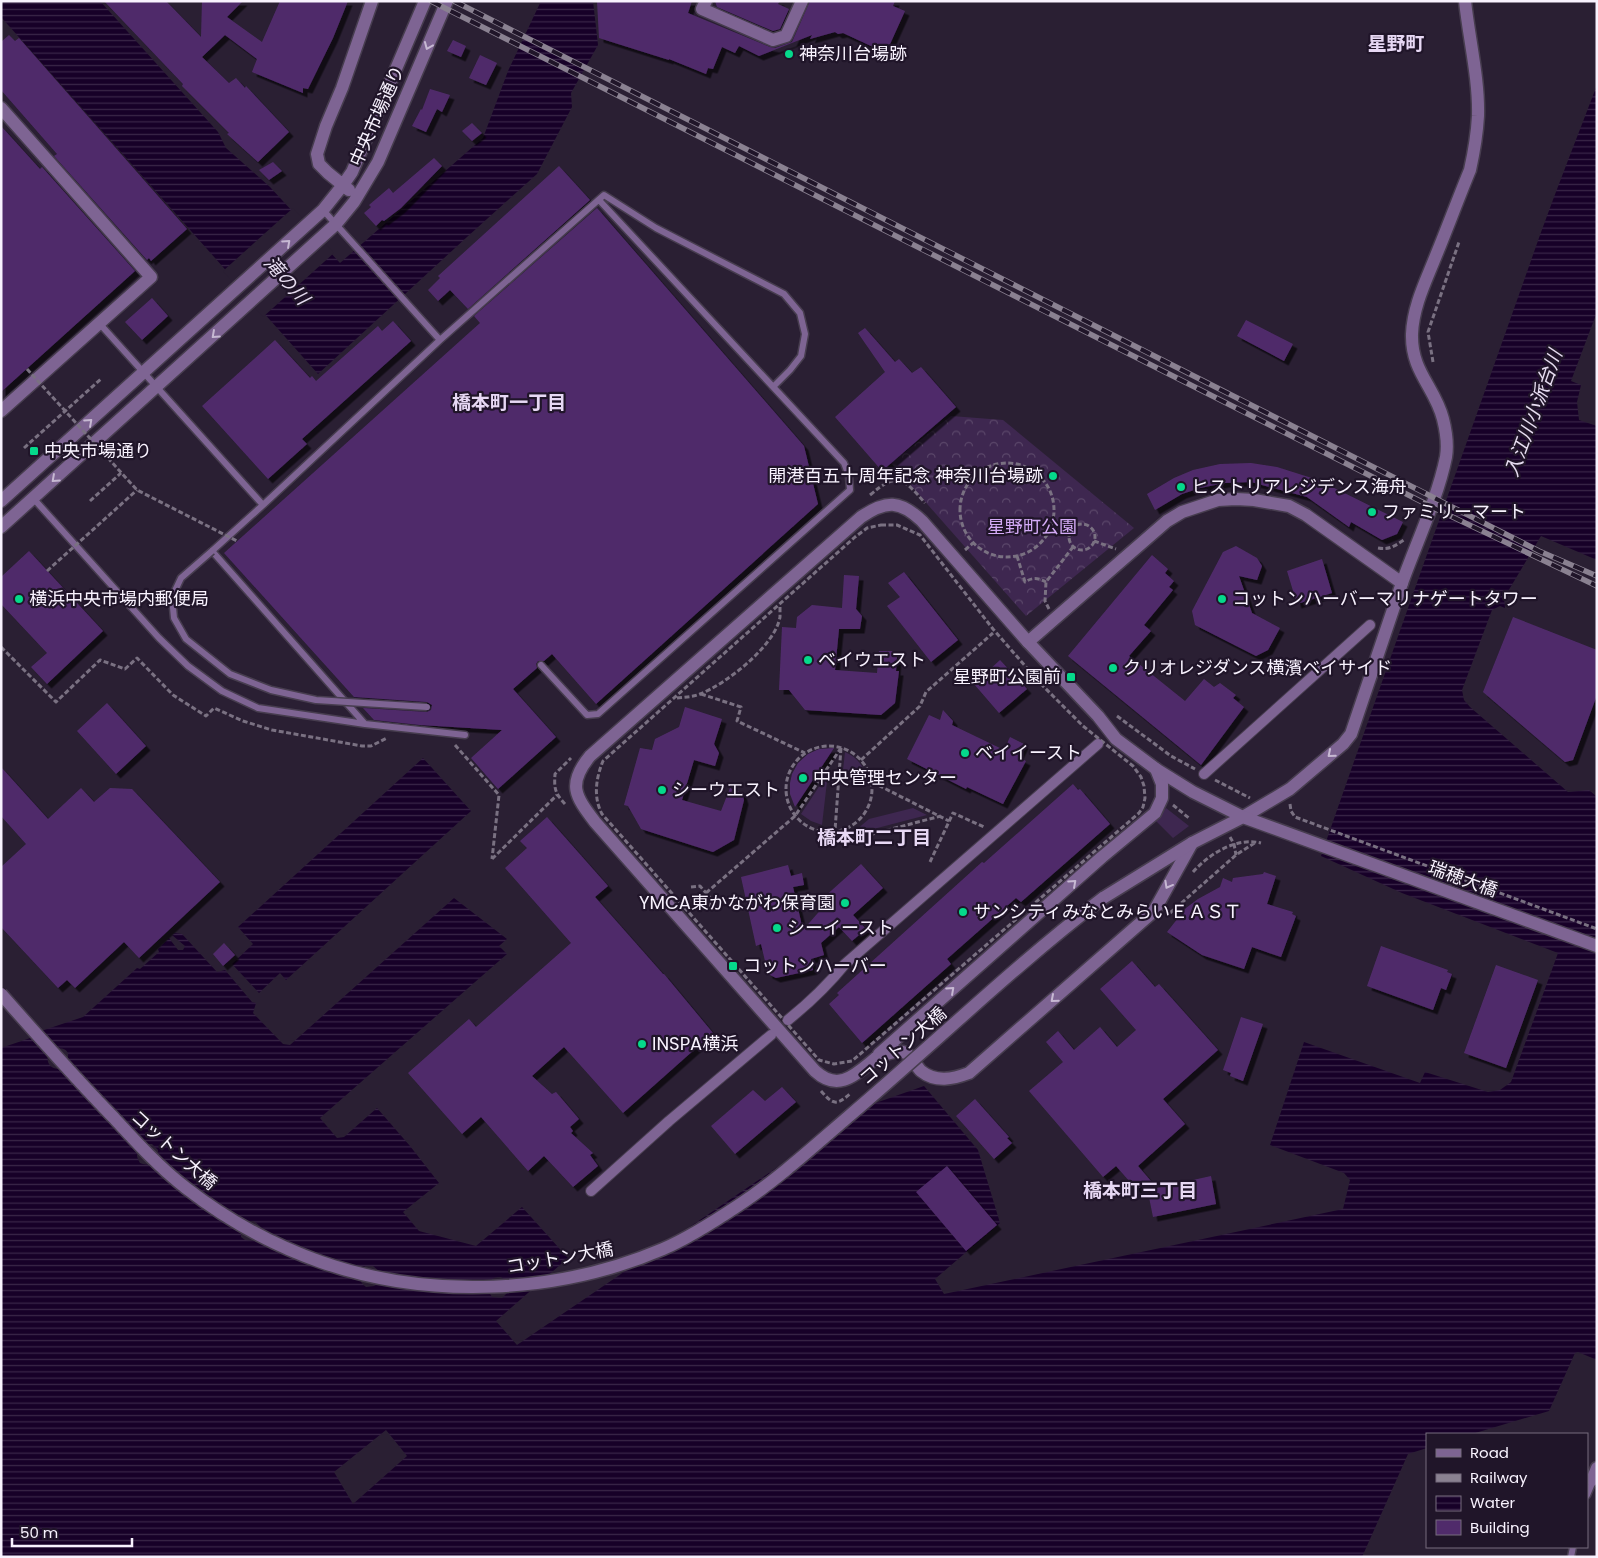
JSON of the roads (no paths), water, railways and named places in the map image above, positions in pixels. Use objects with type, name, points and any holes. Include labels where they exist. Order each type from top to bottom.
[{"type":"street","points":[[357,196],[319,164],[317,154],[372,1]]},
{"type":"street","name":"中央市場通り","points":[[143,373],[323,210],[343,185],[364,146],[425,1]]},
{"type":"street","name":"中央市場通り","points":[[156,388],[324,237],[336,224],[357,196],[378,162],[447,1]]},
{"type":"street","points":[[706,1],[702,9],[773,40],[786,36],[802,1]]},
{"type":"street","name":"コットン大橋","points":[[1,994],[81,1084],[148,1155],[183,1186],[250,1231],[322,1262],[370,1276],[444,1286],[497,1286],[546,1282],[589,1274],[626,1264],[665,1248],[691,1235],[740,1204],[789,1167],[1055,936],[1103,898],[1192,842],[1243,817],[1290,789],[1343,744],[1351,734],[1402,583],[1434,497],[1446,456],[1443,418],[1435,399],[1418,369],[1412,334],[1416,306],[1470,170],[1475,150],[1478,116],[1476,78],[1465,1]]},
{"type":"street","points":[[1,108],[151,277],[1,411]]},
{"type":"street","points":[[1,501],[143,373]]},
{"type":"street","points":[[1,527],[156,388]]},
{"type":"street","points":[[1028,642],[1049,614],[1123,549],[1182,512],[1218,500],[1254,500],[1298,510],[1402,583]]},
{"type":"street","name":"瑞穂大橋","points":[[1156,769],[1162,784],[1162,798],[1155,813],[1102,857],[876,1058],[853,1077],[844,1080],[828,1080],[815,1071],[595,822],[580,800],[576,784],[577,775],[590,756],[861,517],[881,506],[892,504],[901,506],[916,516],[1116,738],[1156,769],[1194,792],[1243,817],[1597,946]]},
{"type":"street","points":[[1204,774],[1370,625]]},
{"type":"street","points":[[788,1020],[819,994],[845,964],[1098,744]]},
{"type":"street","points":[[876,1058],[889,1053],[907,1054],[922,1072],[936,1078],[952,1080],[969,1073],[1154,911],[1192,842]]},
{"type":"street","points":[[907,1054],[912,1025]]},
{"type":"street","points":[[591,1190],[771,1035]]},
{"type":"lane","points":[[428,707],[316,700],[271,690],[230,674],[186,639],[174,618],[172,597],[181,578],[263,505],[440,340],[604,196],[656,228],[784,294],[800,313],[805,334],[801,356],[790,370],[773,386]]},
{"type":"lane","points":[[541,665],[587,715],[598,714],[850,490],[849,476],[844,463],[599,200]]},
{"type":"lane","points":[[323,210],[440,340]]},
{"type":"lane","points":[[99,324],[263,505]]},
{"type":"lane","points":[[33,498],[160,638],[188,666],[222,691],[258,708],[365,724],[466,735]]},
{"type":"lane","points":[[212,551],[365,724]]},
{"type":"lane","points":[[1588,1493],[1595,1477]]},
{"type":"water","name":"滝の川","points":[[1,1],[100,1],[218,132],[226,148],[270,187],[340,263],[483,138],[508,71],[541,1],[593,1],[598,45],[571,93],[572,107],[537,174],[318,374],[1,17]]},
{"type":"water","name":"入江川小派台川","points":[[1597,85],[1597,312],[1571,381],[1581,385],[1577,402],[1579,420],[1597,426],[1597,560],[1541,536],[1504,598],[1505,608],[1500,606],[1492,610],[1462,690],[1464,700],[1470,707],[1568,792],[1589,790],[1597,797],[1597,1360],[1578,1352],[1575,1353],[1549,1411],[1475,1433],[1426,1433],[1426,1448],[1408,1454],[1362,1557],[1,1557],[1,1048],[42,1034],[41,1031],[83,1017],[137,968],[140,969],[159,952],[158,949],[169,938],[178,950],[183,950],[185,946],[172,935],[175,933],[182,934],[217,972],[225,970],[252,1002],[256,1003],[253,1013],[283,1044],[290,1045],[454,898],[507,939],[499,946],[507,954],[320,1118],[337,1138],[344,1137],[377,1108],[439,1183],[403,1212],[419,1231],[476,1246],[522,1207],[568,1258],[496,1321],[517,1345],[867,1106],[924,1086],[978,1150],[1000,1223],[935,1279],[944,1294],[1343,1209],[1350,1180],[1344,1173],[1270,1145],[1304,1042],[1420,1083],[1425,1072],[1488,1092],[1500,1090],[1511,1082],[1558,953],[1402,893],[1321,856],[1561,179]],"holes":[[[57,1048],[66,1050],[68,1055],[62,1069],[53,1068],[48,1062],[48,1055]],[[143,1144],[152,1144],[158,1150],[158,1160],[149,1164],[140,1163],[137,1153]],[[246,1221],[254,1221],[261,1227],[258,1238],[255,1241],[245,1240],[241,1237],[241,1227]],[[365,1266],[373,1266],[380,1272],[380,1282],[374,1286],[366,1287],[361,1282],[360,1274]],[[501,1277],[507,1283],[507,1293],[502,1298],[492,1297],[487,1289],[490,1282],[495,1278]],[[386,1430],[407,1456],[353,1504],[334,1472]]]},
{"type":"water","points":[[423,758],[471,811],[286,980],[280,973],[259,993],[232,964],[253,944],[238,927]]},
{"type":"railway","points":[[431,1],[1438,510],[1597,586]]},
{"type":"railway","points":[[454,1],[1539,551],[1597,576]]},
{"type":"place","name":"神奈川台場跡","points":[[789,54]]},
{"type":"place","name":"中央市場通り","points":[[34,451]]},
{"type":"place","name":"開港百五十周年記念 神奈川台場跡","points":[[1053,476]]},
{"type":"place","name":"ヒストリアレジデンス海舟","points":[[1181,487]]},
{"type":"place","name":"ファミリーマート","points":[[1372,512]]},
{"type":"place","name":"横浜中央市場内郵便局","points":[[19,599]]},
{"type":"place","name":"コットンハーバーマリナゲートタワー","points":[[1222,599]]},
{"type":"place","name":"ベイウエスト","points":[[808,660]]},
{"type":"place","name":"クリオレジダンス横濱ベイサイド","points":[[1113,668]]},
{"type":"place","name":"星野町公園前","points":[[1071,677]]},
{"type":"place","name":"ベイイースト","points":[[965,753]]},
{"type":"place","name":"中央管理センター","points":[[803,778]]},
{"type":"place","name":"シーウエスト","points":[[662,790]]},
{"type":"place","name":"YMCA東かながわ保育園","points":[[845,903]]},
{"type":"place","name":"サンシティみなとみらいＥＡＳＴ","points":[[963,912]]},
{"type":"place","name":"シーイースト","points":[[777,928]]},
{"type":"place","name":"コットンハーバー","points":[[733,966]]},
{"type":"place","name":"INSPA横浜","points":[[642,1044]]},
{"type":"district","name":"星野町","points":[[1396,43]]},
{"type":"district","name":"橋本町一丁目","points":[[509,402]]},
{"type":"district","name":"橋本町二丁目","points":[[874,837]]},
{"type":"district","name":"橋本町三丁目","points":[[1140,1190]]},
{"type":"park label","name":"星野町公園","points":[[1032,527]]}]
